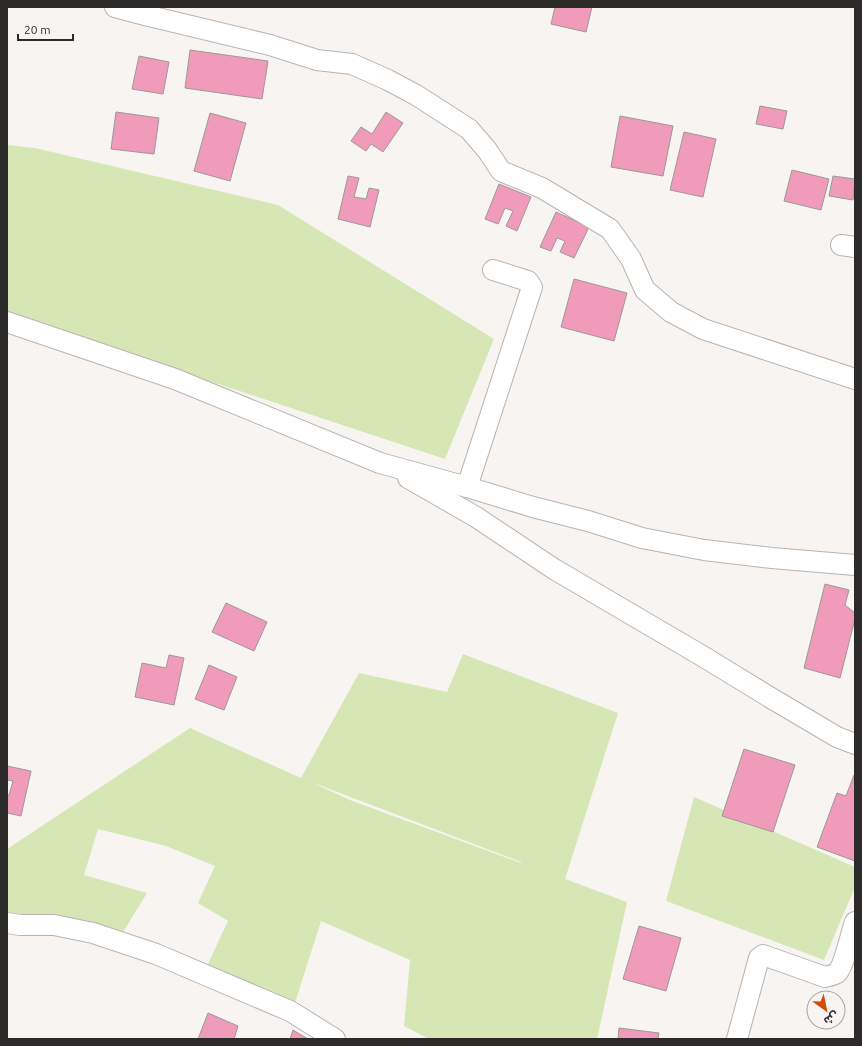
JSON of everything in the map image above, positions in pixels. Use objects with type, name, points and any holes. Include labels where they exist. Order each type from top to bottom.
[{"type":"street","points":[[115,7],[270,45],[317,60],[352,64],[388,80],[416,95],[469,129],[487,150],[501,171],[542,188],[610,229],[631,259],[645,290],[671,312],[703,329],[855,379]]},
{"type":"street","points":[[467,487],[532,287],[528,281],[493,270]]},
{"type":"street","points":[[7,322],[175,379],[380,463],[533,507],[588,521],[642,538],[704,550],[772,558],[855,565]]},
{"type":"street","points":[[380,463],[476,517],[554,569],[771,698],[837,737],[855,744]]},
{"type":"street","points":[[737,1039],[758,958],[763,955],[825,977],[832,975],[838,972],[842,965],[855,922]]},
{"type":"street","points":[[7,923],[20,925],[54,925],[92,933],[156,954],[290,1011],[335,1039]]},
{"type":"green space","points":[[7,145],[35,148],[278,205],[494,339],[445,459],[7,314]]},
{"type":"green space","points":[[463,654],[618,713],[565,879],[627,902],[597,1039],[429,1039],[404,1026],[410,960],[321,921],[294,1006],[206,968],[228,921],[198,903],[215,866],[166,846],[98,829],[84,875],[147,893],[117,942],[41,917],[7,912],[7,849],[190,728],[301,778],[359,673],[447,692]],"holes":[[[311,782],[521,862],[350,800]]]},
{"type":"green space","points":[[694,797],[855,867],[855,887],[824,960],[666,901]]},
{"type":"building","points":[[555,7],[592,7],[586,32],[551,24]]},
{"type":"building","points":[[190,50],[268,61],[262,99],[185,88]]},
{"type":"building","points":[[139,56],[169,62],[163,94],[132,89]]},
{"type":"building","points":[[760,106],[787,111],[783,129],[756,124]]},
{"type":"building","points":[[116,112],[159,118],[154,154],[111,149]]},
{"type":"building","points":[[386,112],[403,123],[383,152],[371,144],[366,151],[351,141],[361,127],[372,134]]},
{"type":"building","points":[[210,113],[246,123],[230,181],[194,171]]},
{"type":"building","points":[[620,116],[673,126],[663,176],[611,167]]},
{"type":"building","points":[[684,132],[716,139],[703,197],[670,190]]},
{"type":"building","points":[[792,170],[829,179],[821,210],[784,201]]},
{"type":"building","points":[[348,176],[359,178],[354,197],[366,199],[369,188],[379,190],[370,227],[338,219]]},
{"type":"building","points":[[833,176],[855,179],[853,200],[829,196]]},
{"type":"building","points":[[499,184],[531,197],[517,231],[506,226],[513,211],[505,208],[498,224],[485,219]]},
{"type":"building","points":[[556,212],[589,227],[574,258],[560,252],[565,241],[557,238],[551,251],[540,247]]},
{"type":"building","points":[[574,279],[627,293],[614,341],[561,327]]},
{"type":"building","points":[[825,584],[849,590],[845,605],[855,613],[855,619],[840,678],[804,668]]},
{"type":"building","points":[[226,603],[267,622],[254,651],[212,632]]},
{"type":"building","points":[[169,655],[184,658],[174,705],[135,697],[142,663],[166,668]]},
{"type":"building","points":[[209,665],[237,677],[224,710],[195,699]]},
{"type":"building","points":[[744,749],[795,765],[773,832],[722,816]]},
{"type":"building","points":[[7,766],[31,771],[21,816],[7,813],[7,795],[9,795],[13,781],[7,780]]},
{"type":"building","points":[[854,775],[855,861],[817,847],[837,793],[846,796]]},
{"type":"building","points":[[639,926],[681,938],[666,991],[623,979]]},
{"type":"building","points":[[208,1013],[238,1026],[234,1039],[198,1039]]},
{"type":"building","points":[[619,1028],[659,1033],[658,1039],[618,1039]]},
{"type":"building","points":[[293,1030],[308,1039],[290,1039]]}]
